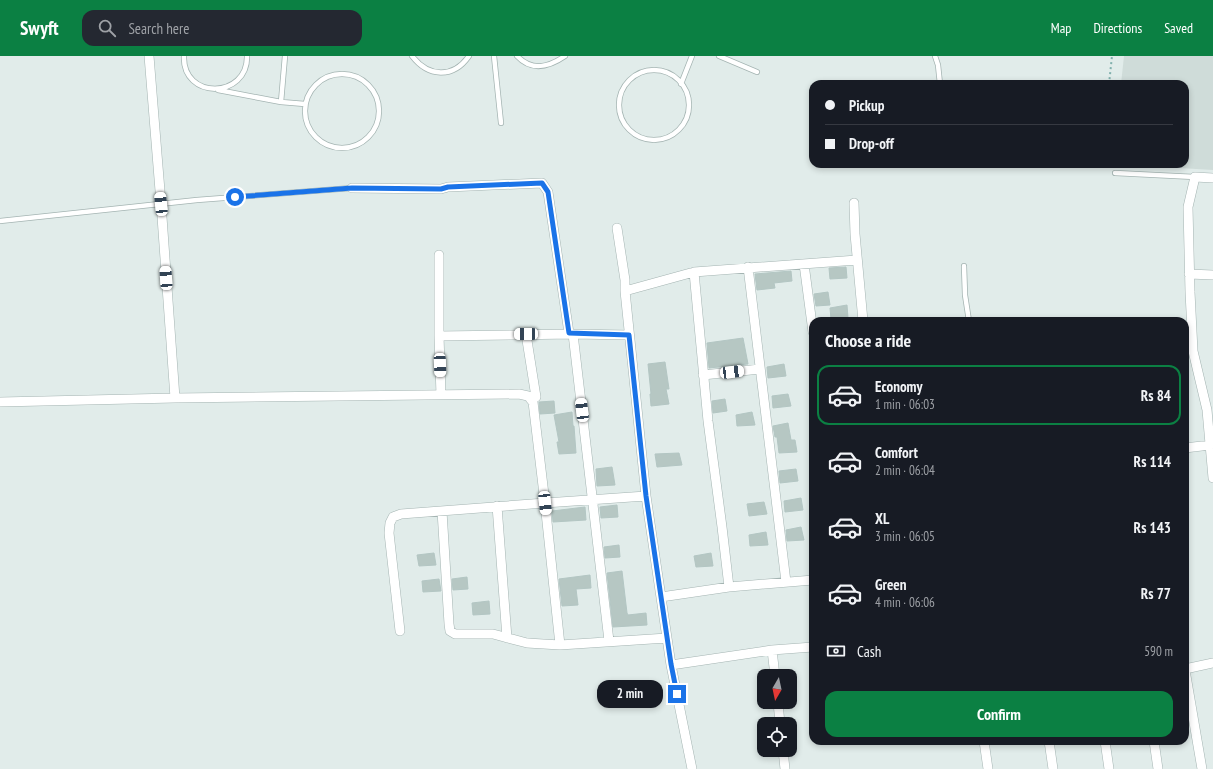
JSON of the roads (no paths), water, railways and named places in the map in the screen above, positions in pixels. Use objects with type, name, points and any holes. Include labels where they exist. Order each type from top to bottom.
[{"type":"street","points":[[149,56],[175,398]]},
{"type":"street","points":[[1213,178],[1195,177],[1188,207],[1190,274],[1189,352],[1210,411],[1210,445],[1213,478]]},
{"type":"street","points":[[352,188],[441,189],[448,187],[542,183],[548,192],[569,333],[573,334],[609,642]]},
{"type":"street","points":[[854,203],[857,260],[863,317]]},
{"type":"street","points":[[617,228],[625,280],[629,335],[646,496],[671,664],[692,769]]},
{"type":"street","points":[[439,255],[441,395]]},
{"type":"street","points":[[625,290],[694,272],[857,260]]},
{"type":"street","points":[[804,264],[811,317]]},
{"type":"street","points":[[748,267],[786,582]]},
{"type":"street","points":[[694,272],[708,421],[729,587]]},
{"type":"street","points":[[1190,274],[1213,275]]},
{"type":"street","points":[[526,334],[536,397]]},
{"type":"street","points":[[439,336],[526,334],[629,335]]},
{"type":"street","points":[[704,375],[760,369]]},
{"type":"street","points":[[0,402],[175,398],[519,394],[528,396],[533,402],[560,645]]},
{"type":"street","points":[[1189,448],[1210,445]]},
{"type":"street","points":[[400,631],[389,533],[390,523],[393,517],[401,514],[497,506],[646,496]]},
{"type":"street","points":[[497,506],[507,638]]},
{"type":"street","points":[[442,511],[450,630],[455,634],[494,634],[527,643],[560,645],[667,638]]},
{"type":"street","points":[[661,597],[729,587],[809,580]]},
{"type":"street","points":[[671,664],[772,650],[809,647]]},
{"type":"street","points":[[772,650],[774,669]]},
{"type":"street","points":[[1189,668],[1213,663]]},
{"type":"street","points":[[1189,693],[1202,769]]},
{"type":"street","points":[[985,745],[988,769]]},
{"type":"street","points":[[1050,745],[1053,769]]},
{"type":"street","points":[[1106,745],[1109,769]]},
{"type":"street","points":[[1155,745],[1158,769]]},
{"type":"street","points":[[784,757],[786,769]]},
{"type":"lane","points":[[184,56],[187,73],[194,81],[204,87],[281,102],[306,104]]},
{"type":"lane","points":[[214,90],[225,88],[238,80],[244,71],[247,56]]},
{"type":"lane","points":[[281,102],[285,56]]},
{"type":"lane","points":[[412,56],[418,64],[428,70],[440,73],[451,71],[464,63],[469,56]]},
{"type":"lane","points":[[494,56],[501,123]]},
{"type":"lane","points":[[517,56],[529,64],[540,66],[551,65],[565,56]]},
{"type":"lane","points":[[681,84],[692,56]]},
{"type":"lane","points":[[719,56],[757,72]]},
{"type":"lane","points":[[935,56],[938,65],[940,80]]},
{"type":"lane","points":[[647,70],[660,70],[672,74],[681,84],[686,89],[690,101],[690,108],[687,120],[680,130],[665,139],[653,141],[641,139],[630,132],[622,122],[618,110],[618,99],[623,87],[636,74],[647,70]]},
{"type":"lane","points":[[335,74],[348,74],[368,84],[375,94],[379,107],[379,114],[376,126],[368,136],[354,146],[341,148],[328,145],[317,138],[309,128],[305,116],[306,104],[310,92],[323,79],[335,74]]},
{"type":"lane","points":[[1115,173],[1195,177]]},
{"type":"lane","points":[[0,220],[161,204],[352,188]]},
{"type":"lane","points":[[964,266],[965,296],[969,317]]}]
